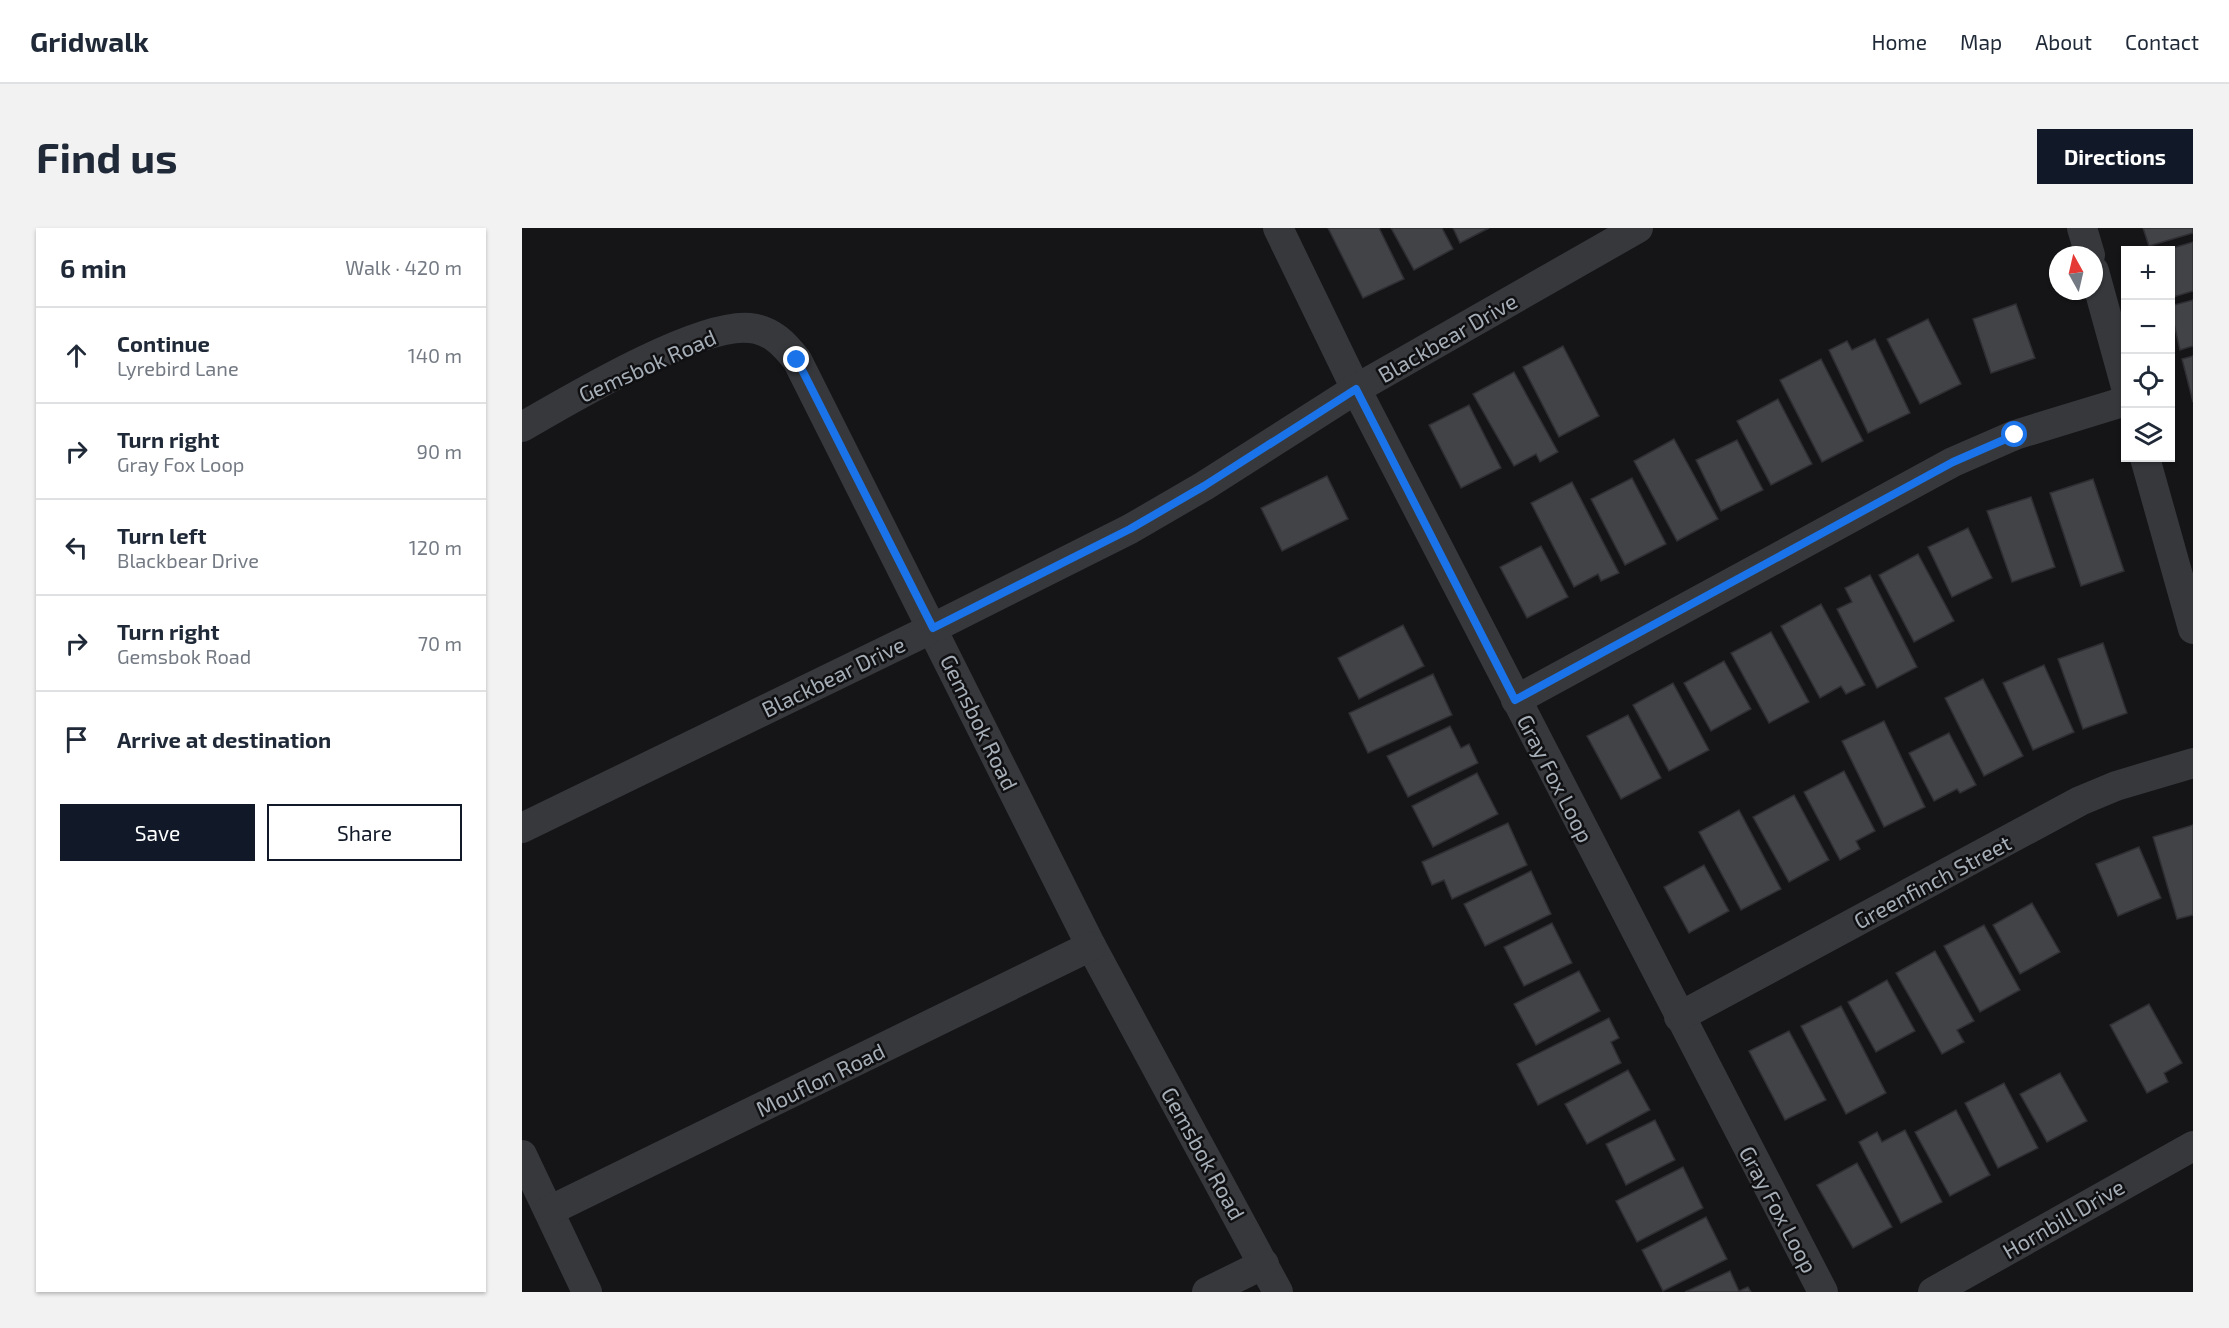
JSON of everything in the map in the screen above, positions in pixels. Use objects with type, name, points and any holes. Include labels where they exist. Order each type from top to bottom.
[{"type":"street","name":"Gray Fox Loop","points":[[1278,228],[1356,389],[1515,700],[1823,1292]]},
{"type":"street","name":"Blackbear Drive","points":[[522,828],[933,628],[1130,529],[1204,486],[1356,389],[1638,228]]},
{"type":"street","points":[[2082,228],[2087,246]]},
{"type":"street","points":[[2102,300],[2121,369]]},
{"type":"street","name":"Gemsbok Road","points":[[522,427],[631,367],[727,329],[750,328],[767,332],[783,343],[797,360],[1091,946],[1278,1292]]},
{"type":"street","points":[[1515,700],[1953,462],[2015,435],[2121,403]]},
{"type":"street","points":[[2146,462],[2193,629]]},
{"type":"street","name":"Greenfinch Street","points":[[1679,1017],[2080,801],[2116,786],[2193,763]]},
{"type":"street","name":"Mouflon Road","points":[[549,1211],[1091,946]]},
{"type":"street","name":"Hornbill Drive","points":[[1934,1292],[2193,1146]]},
{"type":"street","points":[[522,1155],[587,1292]]},
{"type":"street","points":[[1207,1292],[1264,1264]]},
{"type":"building","points":[[1328,228],[1379,228],[1404,279],[1363,298]]},
{"type":"building","points":[[1391,228],[1442,228],[1453,249],[1414,270]]},
{"type":"building","points":[[1453,228],[1489,228],[1460,243]]},
{"type":"building","points":[[2143,228],[2193,228],[2193,233],[2149,246]]},
{"type":"building","points":[[2193,242],[2193,291],[2175,296],[2175,247]]},
{"type":"building","points":[[2193,300],[2193,346],[2180,350],[2175,328],[2175,305]]},
{"type":"building","points":[[2016,304],[2035,358],[1991,373],[1973,319]]},
{"type":"building","points":[[1928,319],[1961,384],[1920,404],[1887,339]]},
{"type":"building","points":[[1875,339],[1910,413],[1868,433],[1829,350],[1847,341],[1852,350]]},
{"type":"building","points":[[1563,346],[1599,416],[1559,437],[1523,367]]},
{"type":"building","points":[[2193,356],[2193,402],[2182,359]]},
{"type":"building","points":[[1821,359],[1863,441],[1822,462],[1780,380]]},
{"type":"building","points":[[1514,372],[1558,452],[1540,462],[1536,454],[1514,466],[1473,394]]},
{"type":"building","points":[[1778,399],[1812,464],[1771,485],[1737,421]]},
{"type":"building","points":[[1469,405],[1501,468],[1461,488],[1429,425]]},
{"type":"building","points":[[1674,439],[1718,519],[1677,541],[1634,461]]},
{"type":"building","points":[[1737,440],[1763,490],[1721,511],[1696,460]]},
{"type":"building","points":[[1327,476],[1348,519],[1282,551],[1261,508]]},
{"type":"building","points":[[1632,478],[1666,544],[1625,565],[1591,499]]},
{"type":"building","points":[[2093,479],[2124,571],[2081,586],[2050,493]]},
{"type":"building","points":[[1572,482],[1619,573],[1601,581],[1598,574],[1574,587],[1531,503]]},
{"type":"building","points":[[2031,497],[2055,567],[2012,582],[1987,511]]},
{"type":"building","points":[[1968,528],[1992,578],[1952,597],[1928,547]]},
{"type":"building","points":[[1541,546],[1568,597],[1527,618],[1500,567]]},
{"type":"building","points":[[1918,554],[1954,621],[1914,642],[1879,575]]},
{"type":"building","points":[[1870,575],[1917,667],[1877,688],[1837,609],[1852,602],[1845,588]]},
{"type":"building","points":[[1821,604],[1865,685],[1846,694],[1841,686],[1820,698],[1781,626]]},
{"type":"building","points":[[1403,625],[1424,666],[1359,699],[1338,658]]},
{"type":"building","points":[[1771,632],[1809,702],[1769,723],[1731,653]]},
{"type":"building","points":[[2103,643],[2127,713],[2083,729],[2058,659]]},
{"type":"building","points":[[1724,661],[1751,709],[1711,731],[1684,683]]},
{"type":"building","points":[[2044,665],[2074,732],[2033,750],[2003,683]]},
{"type":"building","points":[[1433,674],[1452,715],[1368,753],[1349,713]]},
{"type":"building","points":[[1983,679],[2023,756],[1984,776],[1945,698]]},
{"type":"building","points":[[1673,683],[1709,750],[1669,771],[1633,705]]},
{"type":"building","points":[[1628,715],[1661,778],[1621,799],[1587,736]]},
{"type":"building","points":[[1884,721],[1925,807],[1884,827],[1842,741]]},
{"type":"building","points":[[1450,726],[1461,748],[1469,744],[1478,763],[1408,797],[1387,756]]},
{"type":"building","points":[[1949,733],[1976,785],[1960,793],[1957,789],[1934,801],[1909,753]]},
{"type":"building","points":[[1844,771],[1875,831],[1856,841],[1860,849],[1840,860],[1804,792]]},
{"type":"building","points":[[1477,773],[1498,814],[1433,847],[1412,806]]},
{"type":"building","points":[[1794,795],[1829,860],[1789,882],[1753,817]]},
{"type":"building","points":[[1739,810],[1781,889],[1741,910],[1699,832]]},
{"type":"building","points":[[1508,823],[1527,865],[1452,899],[1444,880],[1432,885],[1422,862]]},
{"type":"building","points":[[2193,825],[2193,915],[2177,919],[2153,837]]},
{"type":"building","points":[[2139,847],[2161,898],[2118,916],[2096,864]]},
{"type":"building","points":[[1704,865],[1729,911],[1689,933],[1664,887]]},
{"type":"building","points":[[1531,871],[1551,914],[1485,946],[1464,904]]},
{"type":"building","points":[[2032,903],[2060,952],[2020,974],[1993,925]]},
{"type":"building","points":[[1552,923],[1572,963],[1524,986],[1504,947]]},
{"type":"building","points":[[1984,925],[2020,990],[1980,1012],[1944,946]]},
{"type":"building","points":[[1935,951],[1974,1021],[1957,1030],[1964,1042],[1942,1054],[1896,973]]},
{"type":"building","points":[[1579,971],[1600,1011],[1536,1045],[1514,1004]]},
{"type":"building","points":[[1887,980],[1915,1031],[1876,1052],[1848,1002]]},
{"type":"building","points":[[2149,1004],[2182,1063],[2164,1073],[2168,1082],[2147,1093],[2110,1025]]},
{"type":"building","points":[[1841,1006],[1886,1093],[1846,1114],[1801,1026]]},
{"type":"building","points":[[1609,1018],[1619,1038],[1611,1042],[1621,1063],[1538,1105],[1517,1064]]},
{"type":"building","points":[[1789,1031],[1826,1100],[1785,1120],[1749,1051]]},
{"type":"building","points":[[1628,1070],[1650,1110],[1587,1144],[1565,1104]]},
{"type":"building","points":[[2060,1073],[2087,1121],[2047,1142],[2020,1094]]},
{"type":"building","points":[[2004,1083],[2038,1148],[1998,1168],[1965,1103]]},
{"type":"building","points":[[1956,1110],[1990,1175],[1950,1196],[1915,1132]]},
{"type":"building","points":[[1655,1120],[1675,1160],[1626,1185],[1606,1144]]},
{"type":"building","points":[[1905,1130],[1942,1202],[1901,1223],[1859,1142],[1877,1132],[1882,1142]]},
{"type":"building","points":[[1857,1163],[1892,1227],[1853,1248],[1817,1185]]},
{"type":"building","points":[[1683,1167],[1703,1208],[1637,1242],[1616,1201]]},
{"type":"building","points":[[1706,1217],[1727,1259],[1663,1291],[1642,1250]]},
{"type":"building","points":[[1730,1271],[1739,1291],[1748,1287],[1751,1292],[1685,1292]]},
{"type":"route","points":[[797,360],[933,628],[1130,529],[1204,486],[1356,389],[1515,700],[1953,462],[2015,435]]}]
